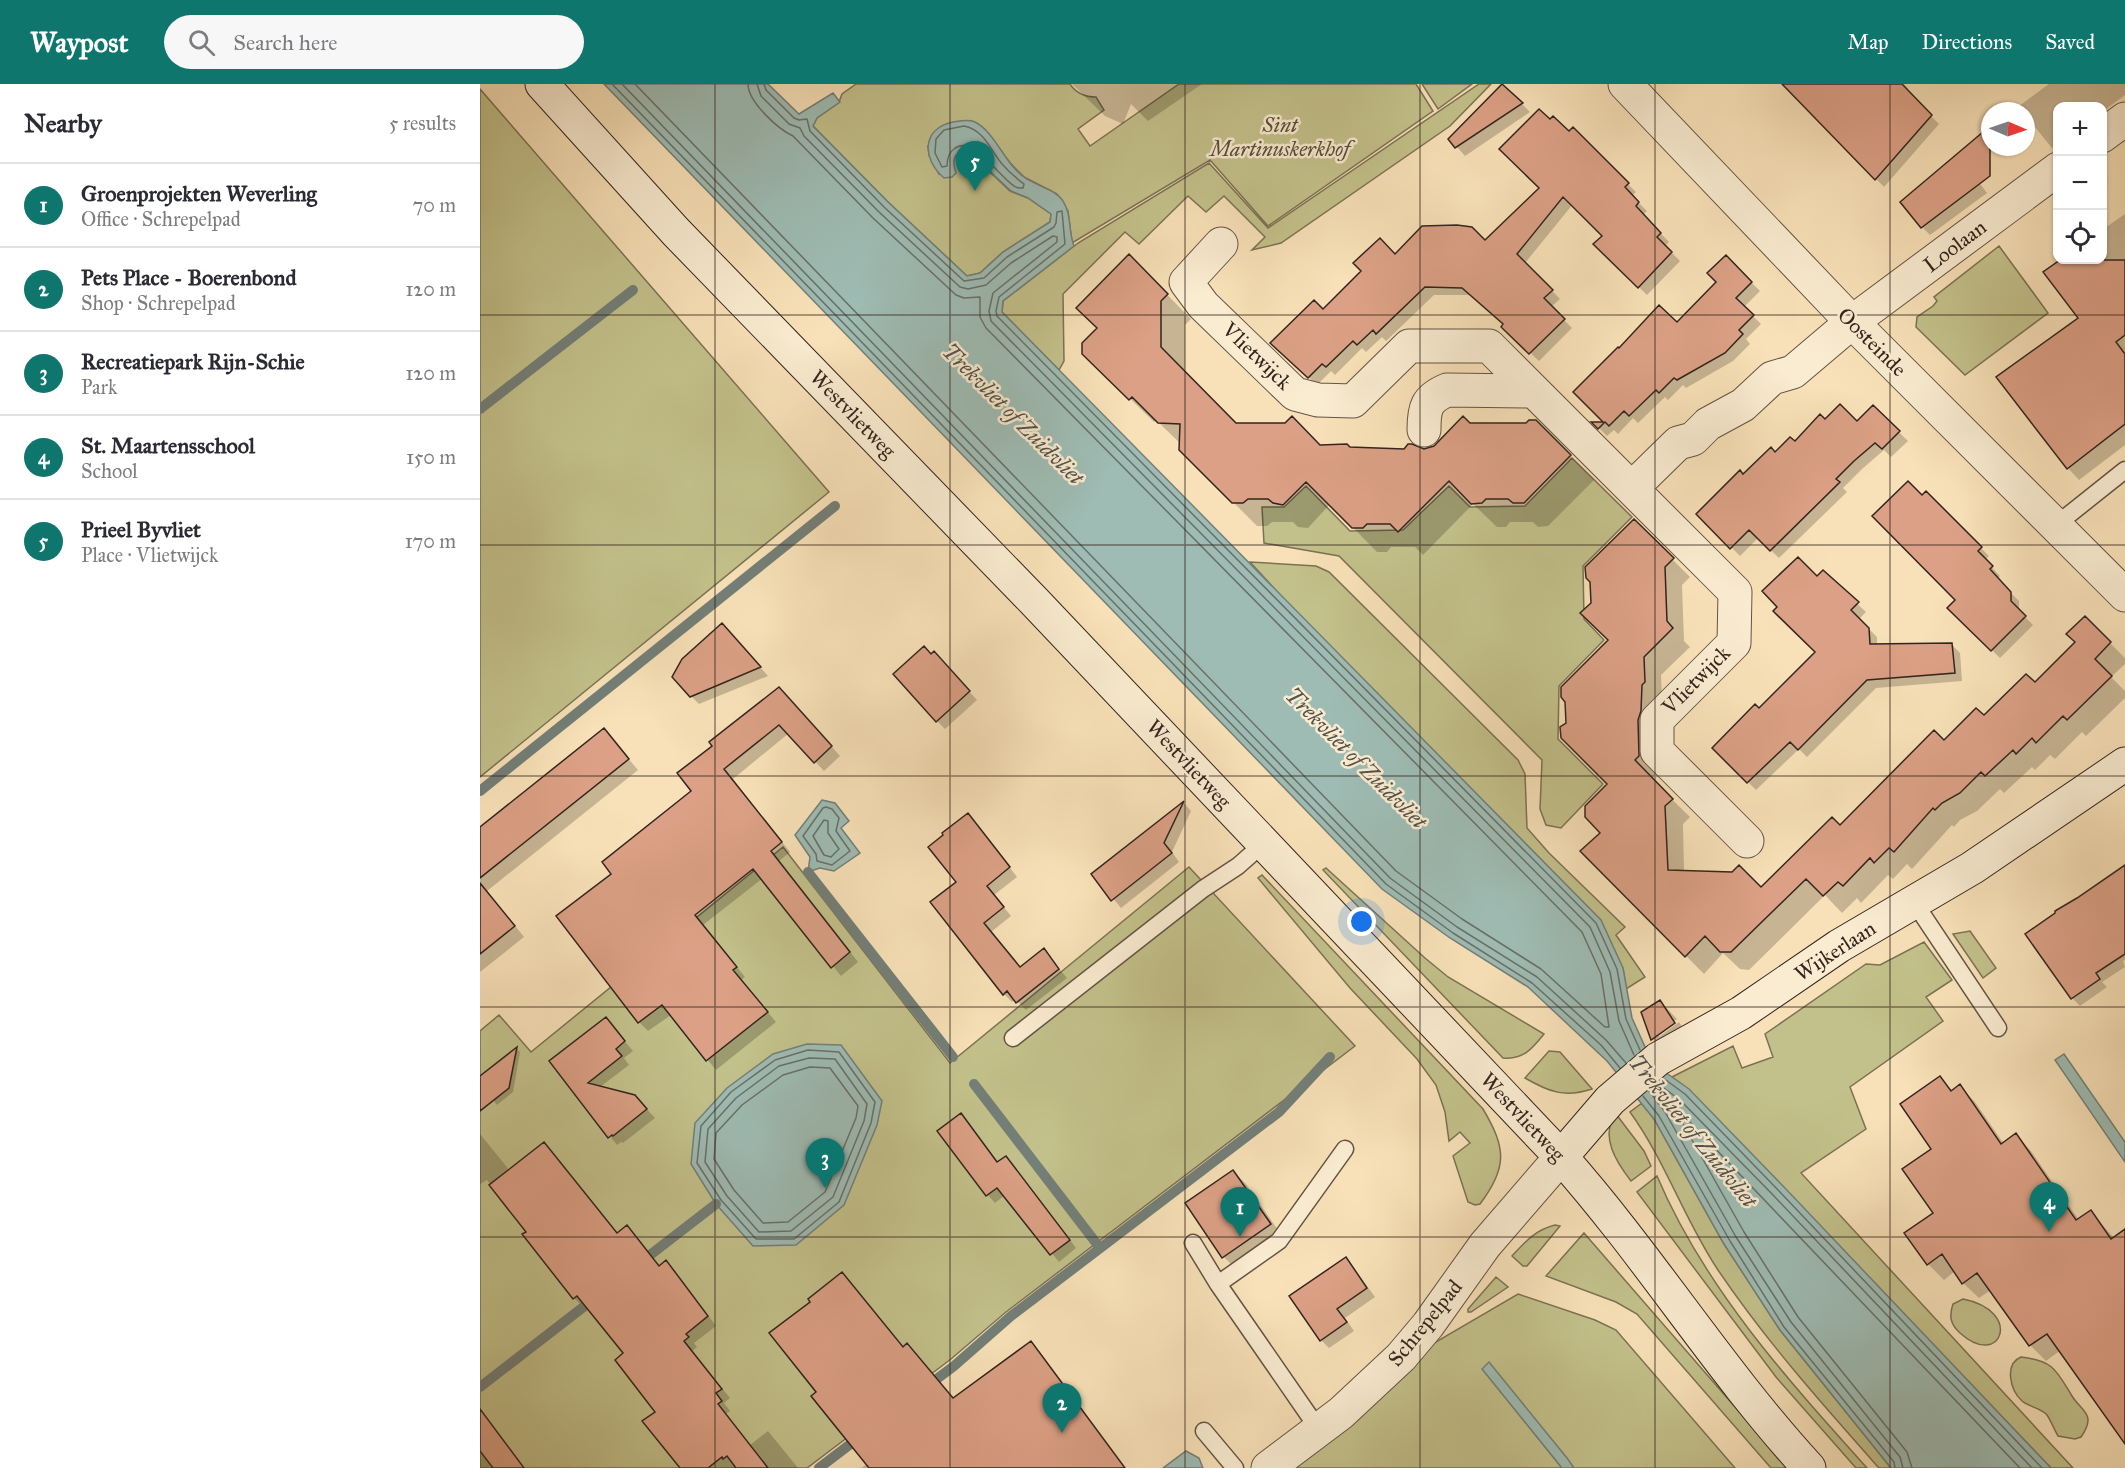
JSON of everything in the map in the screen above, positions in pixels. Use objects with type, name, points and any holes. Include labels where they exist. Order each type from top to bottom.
[{"type":"street","name":"Westvlietweg","points":[[542,84],[676,232],[1034,601],[1562,1157],[1618,1224],[1771,1426],[1809,1468]]},
{"type":"street","name":"Oosteinde","points":[[1625,84],[1852,322],[2125,595]]},
{"type":"street","points":[[2107,133],[2125,119]]},
{"type":"street","name":"Loolaan","points":[[1852,322],[2053,173]]},
{"type":"street","name":"Vlietwijck","points":[[1221,244],[1186,282],[1203,305],[1296,394],[1318,400],[1353,401],[1409,346],[1490,346],[1735,592],[1734,642],[1657,720],[1657,751],[1747,841]]},
{"type":"street","points":[[1632,488],[1678,443],[1693,439],[1708,424],[1743,405],[1772,378],[1793,372],[1852,322]]},
{"type":"street","points":[[1424,430],[1424,415],[1429,402],[1437,394],[1447,390],[1534,391]]},
{"type":"street","name":"Wijkerlaan","points":[[1562,1157],[1610,1100],[1658,1059],[1741,1013],[1839,946],[1972,868],[2125,764]]},
{"type":"street","name":"Schrepelpad","points":[[1268,1468],[1341,1413],[1401,1357],[1428,1325],[1485,1245],[1562,1157]]},
{"type":"lane","points":[[2056,525],[2125,470]]},
{"type":"lane","points":[[1013,1038],[1203,889],[1238,866],[1264,843]]},
{"type":"lane","points":[[1914,902],[1998,1028]]},
{"type":"lane","points":[[1218,1284],[1279,1241],[1345,1149]]},
{"type":"lane","points":[[1192,1243],[1319,1430]]},
{"type":"lane","points":[[1204,1431],[1235,1468]]},
{"type":"green space","name":"Sint Martinuskerkhof","points":[[856,84],[1070,84],[1081,94],[1096,97],[1104,110],[1078,129],[1090,146],[1179,84],[1416,84],[1433,111],[1268,226],[1210,160],[1072,243],[1068,211],[1057,194],[1024,177],[1007,160],[991,137],[928,146],[929,155],[939,174],[953,163],[961,150],[970,153],[1010,191],[1028,198],[1051,214],[1050,222],[1003,252],[980,273],[967,276],[888,202],[813,126],[817,118],[839,102],[842,94]]},
{"type":"green space","points":[[1422,84],[1472,84],[1438,109]]},
{"type":"green space","points":[[1479,84],[1491,84],[1450,126],[1281,243],[1252,250],[1265,237],[1224,196],[1206,212],[1188,196],[1139,244],[1125,232],[1063,294],[1064,361],[1059,370],[1002,312],[1003,301],[1078,243],[1209,163],[1268,228]]},
{"type":"green space","points":[[480,89],[829,492],[480,777]]},
{"type":"green space","points":[[1999,246],[2048,313],[1965,375],[1916,327],[1917,317],[1933,306],[1937,301],[1934,297]]},
{"type":"green space","points":[[1572,458],[1632,517],[1583,566],[1584,619],[1604,640],[1559,686],[1558,739],[1603,784],[1561,828],[1546,825],[1540,809],[1542,760],[1339,556],[1264,543],[1262,507],[1284,507],[1306,486],[1350,531],[1403,530],[1449,486],[1470,507],[1525,506]]},
{"type":"green space","points":[[1250,562],[1316,566],[1329,572],[1518,760],[1525,774],[1527,828],[1549,853],[1625,927],[1616,935],[1645,977],[1626,989],[1623,968]]},
{"type":"green space","points":[[783,847],[950,1063],[1189,867],[1355,1046],[1006,1312],[951,1359],[807,1468],[480,1468],[480,1031],[499,1015],[531,1052]]},
{"type":"green space","points":[[1326,868],[1448,977],[1544,1034],[1522,1055],[1503,1058],[1323,870]]},
{"type":"green space","points":[[1262,875],[1483,1109],[1496,1135],[1501,1157],[1496,1179],[1480,1204],[1475,1205],[1468,1202],[1453,1156],[1470,1143],[1460,1132],[1449,1141],[1445,1112],[1436,1085],[1417,1059],[1350,988],[1258,878]]},
{"type":"green space","points":[[1970,931],[1996,968],[1983,978],[1953,934]]},
{"type":"green space","points":[[1924,942],[1952,980],[1926,997],[1943,1021],[1850,1087],[1866,1129],[1801,1173],[2073,1468],[2051,1468],[1689,1090],[1672,1077],[1733,1046],[1742,1068],[1773,1057],[1765,1034],[1866,964],[1880,965]]},
{"type":"green space","points":[[1549,1051],[1560,1052],[1592,1089],[1574,1093],[1557,1092],[1525,1078]]},
{"type":"green space","points":[[1642,1103],[1654,1119],[1724,1244],[1780,1330],[1891,1468],[1879,1468],[1795,1372],[1718,1270],[1643,1131],[1630,1112]]},
{"type":"green space","points":[[1616,1114],[1644,1151],[1651,1166],[1631,1181],[1620,1166],[1612,1149],[1609,1131]]},
{"type":"green space","points":[[1657,1176],[1676,1217],[1723,1294],[1778,1366],[1867,1468],[1856,1468],[1776,1377],[1637,1192]]},
{"type":"green space","points":[[1555,1225],[1560,1226],[1527,1266],[1523,1266],[1512,1256],[1536,1233]]},
{"type":"green space","points":[[1584,1233],[1788,1468],[1771,1468],[1637,1314],[1616,1302],[1546,1276]]},
{"type":"green space","points":[[1496,1277],[1508,1287],[1468,1312],[1468,1309]]},
{"type":"green space","points":[[1518,1294],[1595,1320],[1616,1330],[1735,1468],[1574,1468],[1489,1363],[1483,1369],[1562,1468],[1290,1468],[1422,1350]]},
{"type":"green space","points":[[1963,1299],[1982,1305],[1994,1315],[2000,1325],[2000,1334],[1995,1342],[1986,1345],[1974,1343],[1954,1326],[1951,1316],[1953,1304]]},
{"type":"green space","points":[[2021,1357],[2041,1361],[2058,1373],[2088,1418],[2086,1429],[2081,1437],[2075,1439],[2058,1436],[2047,1415],[2025,1403],[2018,1396],[2012,1384],[2011,1371],[2012,1365]]},
{"type":"water","name":"Trekvliet of Zuidvliet","points":[[604,84],[768,84],[799,114],[833,93],[840,102],[817,118],[813,126],[888,202],[967,276],[980,273],[1003,252],[1050,222],[1051,214],[1028,198],[1011,191],[970,153],[961,150],[954,160],[956,173],[952,177],[944,178],[929,154],[928,145],[935,131],[953,122],[967,120],[975,122],[988,133],[1017,171],[1060,197],[1068,212],[1074,246],[1003,301],[1002,312],[1601,920],[1623,968],[1632,1018],[1646,1049],[1665,1072],[1689,1089],[1784,1187],[2051,1468],[1891,1468],[1780,1330],[1724,1244],[1654,1119],[1607,1061],[1528,987],[1450,938],[1382,889]]},
{"type":"water","points":[[822,800],[835,803],[849,821],[841,828],[860,853],[834,871],[820,868],[808,872],[810,857],[795,835]]},
{"type":"water","points":[[807,1044],[841,1045],[882,1101],[877,1125],[844,1205],[796,1245],[753,1246],[716,1204],[691,1164],[695,1123],[727,1088],[773,1054]]},
{"type":"water","points":[[2064,1054],[2125,1142],[2125,1162],[2055,1060]]},
{"type":"water","points":[[1489,1362],[1574,1468],[1562,1468],[1482,1369]]},
{"type":"water","points":[[1186,1451],[1199,1458],[1203,1468],[1163,1468]]},
{"type":"building","points":[[1502,84],[1523,103],[1455,148],[1448,139]]},
{"type":"building","points":[[1782,84],[1902,84],[1932,115],[1875,180]]},
{"type":"building","points":[[1539,109],[1550,119],[1553,116],[1569,131],[1573,127],[1629,183],[1625,187],[1639,202],[1636,206],[1661,233],[1657,237],[1672,252],[1638,288],[1593,244],[1602,236],[1563,197],[1517,254],[1553,290],[1544,298],[1565,319],[1529,354],[1501,327],[1503,324],[1462,288],[1425,287],[1376,334],[1373,330],[1357,345],[1353,341],[1326,367],[1322,364],[1308,378],[1270,343],[1314,300],[1323,309],[1361,271],[1353,263],[1380,238],[1395,254],[1422,226],[1472,227],[1485,240],[1539,188],[1499,149]]},
{"type":"building","points":[[1981,134],[1981,156],[1990,156],[1990,176],[1921,228],[1900,202]]},
{"type":"building","points":[[1129,254],[1168,294],[1161,301],[1161,347],[1236,423],[1285,423],[1292,416],[1320,445],[1347,444],[1350,447],[1404,449],[1408,444],[1412,444],[1424,449],[1434,446],[1463,416],[1470,423],[1526,423],[1529,420],[1536,420],[1571,455],[1524,503],[1513,503],[1508,499],[1486,499],[1482,503],[1471,504],[1449,481],[1398,532],[1390,524],[1367,524],[1363,528],[1352,528],[1306,482],[1283,505],[1273,503],[1268,499],[1248,499],[1243,503],[1232,503],[1179,450],[1180,424],[1158,423],[1132,397],[1129,400],[1082,354],[1082,343],[1097,328],[1076,308]]},
{"type":"building","points":[[1726,255],[1752,282],[1736,298],[1754,315],[1739,330],[1743,334],[1725,353],[1677,380],[1674,378],[1659,393],[1656,390],[1629,416],[1624,411],[1609,426],[1605,422],[1598,429],[1591,422],[1603,422],[1573,392],[1659,305],[1677,322],[1716,282],[1707,273]]},
{"type":"building","points":[[2107,260],[2125,260],[2125,335],[2116,342],[2125,354],[2125,424],[2067,469],[1996,377],[2078,318],[2043,272],[2054,264],[2107,264]]},
{"type":"building","points":[[1840,404],[1857,421],[1873,405],[1900,431],[1882,449],[1875,443],[1854,461],[1836,479],[1840,482],[1770,551],[1749,530],[1730,549],[1696,514],[1740,470],[1743,474],[1771,447],[1775,452],[1790,437],[1795,441],[1820,414],[1825,419]]},
{"type":"building","points":[[1908,481],[1922,495],[1926,491],[1982,547],[1978,551],[1993,566],[1990,569],[2011,592],[2011,601],[2026,616],[1991,651],[1947,608],[1955,600],[1872,516]]},
{"type":"building","points":[[1634,519],[1674,558],[1665,567],[1667,621],[1673,628],[1644,657],[1645,682],[1642,685],[1641,711],[1638,720],[1639,756],[1635,760],[1673,799],[1665,806],[1668,870],[1732,872],[1739,865],[1761,887],[1832,817],[1840,825],[1934,730],[1944,740],[1976,708],[1984,715],[2026,674],[2035,682],[2075,642],[2066,634],[2085,616],[2111,642],[2095,659],[2112,676],[2067,720],[2063,716],[2036,743],[2032,738],[2016,754],[2013,750],[1985,776],[1981,772],[1960,793],[1942,803],[1935,810],[1933,808],[1894,852],[1889,848],[1874,863],[1870,858],[1843,886],[1838,882],[1823,896],[1806,879],[1731,952],[1720,952],[1705,936],[1685,957],[1580,851],[1600,833],[1585,817],[1585,806],[1607,784],[1561,738],[1560,727],[1566,723],[1565,702],[1561,697],[1561,687],[1608,640],[1580,613],[1591,603],[1590,582],[1586,578],[1585,567]]},
{"type":"building","points":[[1798,557],[1817,576],[1823,570],[1859,602],[1851,610],[1869,628],[1870,644],[1952,643],[1955,673],[1867,680],[1798,750],[1790,742],[1747,783],[1712,748],[1755,704],[1759,708],[1815,652],[1773,611],[1777,607],[1762,591]]},
{"type":"building","points":[[722,623],[761,667],[690,697],[672,677],[682,659]]},
{"type":"building","points":[[924,646],[931,654],[934,651],[970,691],[936,722],[893,674]]},
{"type":"building","points":[[779,687],[832,746],[814,763],[779,725],[724,769],[782,842],[771,851],[850,952],[831,968],[753,869],[695,915],[737,967],[733,970],[768,1012],[706,1061],[662,1005],[638,1023],[556,916],[611,874],[602,862],[691,791],[677,773],[712,746],[709,742]]},
{"type":"building","points":[[604,728],[629,759],[480,878],[480,827]]},
{"type":"building","points":[[1184,801],[1164,843],[1172,853],[1111,901],[1091,874]]},
{"type":"building","points":[[968,813],[1010,867],[987,886],[1004,907],[984,923],[1020,967],[1044,948],[1059,969],[1016,1003],[1007,991],[1003,995],[930,902],[956,882],[928,847]]},
{"type":"building","points":[[2125,865],[2125,954],[2096,973],[2100,979],[2071,999],[2025,934],[2055,911]]},
{"type":"building","points":[[480,883],[515,926],[480,954]]},
{"type":"building","points":[[1660,1000],[1675,1023],[1651,1040],[1641,1012]]},
{"type":"building","points":[[606,1017],[625,1041],[616,1049],[622,1056],[588,1083],[635,1095],[647,1109],[608,1138],[549,1061]]},
{"type":"building","points":[[517,1047],[509,1088],[480,1111],[480,1076]]},
{"type":"building","points":[[1940,1076],[1951,1091],[1960,1084],[2001,1144],[2016,1133],[2076,1220],[2091,1210],[2111,1239],[2125,1229],[2125,1444],[2047,1334],[2029,1346],[1977,1273],[1962,1284],[1942,1254],[1927,1265],[1904,1233],[1933,1213],[1902,1169],[1931,1149],[1900,1104]]},
{"type":"building","points":[[961,1113],[997,1162],[1006,1156],[1070,1240],[1050,1255],[997,1188],[986,1196],[937,1131]]},
{"type":"building","points":[[544,1142],[617,1233],[627,1225],[659,1266],[666,1260],[708,1316],[686,1334],[689,1337],[684,1341],[722,1389],[716,1393],[722,1401],[718,1404],[768,1468],[736,1468],[727,1456],[723,1459],[722,1457],[708,1468],[680,1468],[642,1421],[655,1412],[615,1360],[623,1353],[577,1296],[573,1299],[522,1234],[526,1232],[489,1185]]},
{"type":"building","points":[[1233,1170],[1271,1224],[1222,1258],[1185,1203]]},
{"type":"building","points":[[1346,1257],[1367,1288],[1337,1309],[1347,1322],[1320,1341],[1289,1296]]},
{"type":"building","points":[[842,1272],[903,1347],[907,1343],[953,1398],[1031,1341],[1125,1468],[869,1468],[811,1396],[816,1392],[769,1333],[810,1302],[808,1299]]},
{"type":"building","points":[[480,1409],[524,1468],[493,1468],[480,1451]]},
{"type":"waterway","points":[[480,409],[633,290]]},
{"type":"waterway","points":[[480,791],[835,506]]},
{"type":"waterway","points":[[808,872],[953,1057]]},
{"type":"waterway","points":[[926,1387],[954,1366],[1011,1316],[1279,1112],[1330,1057]]},
{"type":"waterway","points":[[974,1084],[1100,1248]]},
{"type":"waterway","points":[[641,1262],[716,1204]]},
{"type":"waterway","points":[[480,1387],[595,1298]]},
{"type":"waterway","points":[[819,1468],[861,1436]]},
{"type":"place","name":"Prieel Byvliet","points":[[975,191]]},
{"type":"place","name":"Recreatiepark Rijn-Schie","points":[[825,1188]]},
{"type":"place","name":"St. Maartensschool","points":[[2049,1232]]},
{"type":"place","name":"Groenprojekten Weverling","points":[[1240,1237]]},
{"type":"place","name":"Pets Place - Boerenbond","points":[[1062,1433]]}]
